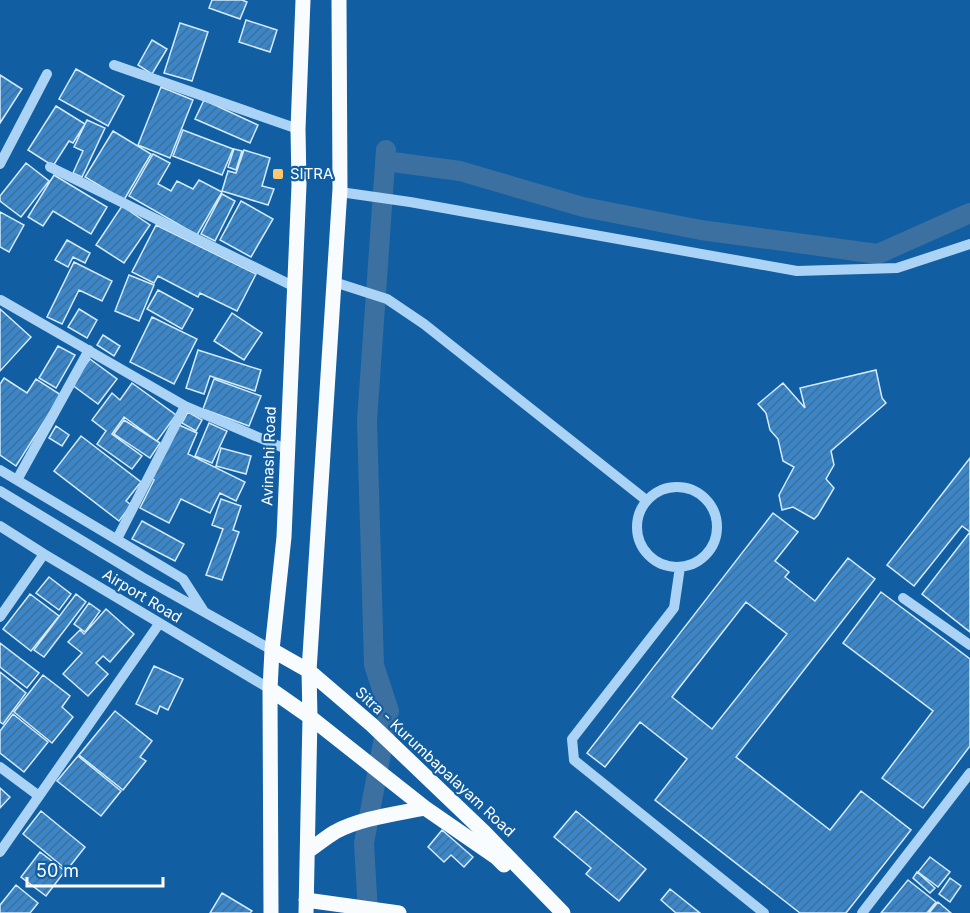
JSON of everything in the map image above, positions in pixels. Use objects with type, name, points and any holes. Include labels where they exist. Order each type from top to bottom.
[{"type":"main road","name":"Avinashi Road","points":[[271,913],[270,689],[284,537],[299,185],[298,129],[303,0]]},
{"type":"main road","points":[[339,0],[340,192],[309,671],[306,906],[327,903],[399,913]]},
{"type":"main road","name":"Sitra - Kurumbapalayam Road","points":[[272,650],[309,671],[372,725],[485,833],[563,913]]},
{"type":"main road","name":"Sitra - Kurumbapalayam Road","points":[[270,689],[310,717],[425,808],[496,857],[549,913]]},
{"type":"main road","points":[[308,851],[335,832],[348,827],[425,808]]},
{"type":"street","points":[[114,65],[298,129]]},
{"type":"street","points":[[0,164],[47,74]]},
{"type":"street","points":[[50,167],[295,287]]},
{"type":"street","points":[[340,192],[410,202],[797,271],[897,268],[970,244]]},
{"type":"street","points":[[334,282],[387,299],[424,324],[646,500]]},
{"type":"street","points":[[1,300],[185,406],[286,449]]},
{"type":"street","points":[[17,480],[89,350]]},
{"type":"street","points":[[117,539],[185,406]]},
{"type":"street","points":[[0,470],[183,579],[205,612]]},
{"type":"street","points":[[674,486],[690,488],[703,495],[713,508],[718,523],[716,539],[708,553],[695,563],[680,567],[664,566],[650,558],[640,545],[636,530],[638,514],[646,500],[658,490],[674,486]]},
{"type":"street","name":"Airport Road","points":[[0,491],[141,577],[272,650]]},
{"type":"street","name":"Airport Road","points":[[0,526],[270,689]]},
{"type":"street","points":[[0,617],[44,554]]},
{"type":"street","points":[[680,567],[674,608],[572,739],[574,760],[764,913]]},
{"type":"street","points":[[903,598],[970,645]]},
{"type":"street","points":[[0,852],[159,624]]},
{"type":"street","points":[[0,767],[39,795]]},
{"type":"street","points":[[862,913],[970,773]]},
{"type":"building","points":[[212,0],[247,2],[240,19],[209,8]]},
{"type":"building","points":[[246,20],[277,30],[270,52],[239,42]]},
{"type":"building","points":[[180,23],[208,32],[192,81],[164,73]]},
{"type":"building","points":[[152,40],[167,49],[152,74],[138,65]]},
{"type":"building","points":[[76,69],[124,96],[108,126],[59,99]]},
{"type":"building","points":[[0,75],[22,89],[0,123]]},
{"type":"building","points":[[161,87],[193,100],[170,158],[138,145]]},
{"type":"building","points":[[204,100],[258,125],[250,143],[195,119]]},
{"type":"building","points":[[56,106],[85,124],[73,143],[69,141],[53,166],[28,150]]},
{"type":"building","points":[[87,120],[105,128],[82,177],[73,173],[83,151],[74,147]]},
{"type":"building","points":[[183,130],[233,149],[222,175],[173,156]]},
{"type":"building","points":[[113,131],[151,154],[124,200],[85,177]]},
{"type":"building","points":[[234,149],[242,151],[236,170],[228,167]]},
{"type":"building","points":[[244,150],[270,158],[262,186],[274,189],[268,205],[222,191],[228,171],[236,173]]},
{"type":"building","points":[[153,154],[170,163],[158,184],[171,191],[177,181],[193,189],[199,180],[222,192],[197,235],[129,196]]},
{"type":"building","points":[[26,163],[49,181],[21,217],[0,201],[0,196]]},
{"type":"building","points":[[54,175],[107,207],[91,234],[53,211],[43,226],[28,217]]},
{"type":"building","points":[[222,194],[235,201],[215,241],[201,234]]},
{"type":"building","points":[[241,201],[273,219],[251,257],[220,240]]},
{"type":"building","points":[[122,206],[150,225],[124,263],[96,245]]},
{"type":"building","points":[[0,212],[24,225],[9,252],[0,247]]},
{"type":"building","points":[[156,225],[256,274],[237,311],[200,293],[198,297],[158,276],[154,283],[132,272]]},
{"type":"building","points":[[67,240],[90,253],[85,263],[73,257],[68,267],[55,260]]},
{"type":"building","points":[[74,262],[112,281],[102,301],[79,290],[62,324],[47,317]]},
{"type":"building","points":[[129,275],[154,285],[139,321],[115,311]]},
{"type":"building","points":[[158,290],[193,309],[182,329],[147,309]]},
{"type":"building","points":[[0,309],[31,337],[0,371]]},
{"type":"building","points":[[79,309],[97,320],[87,338],[68,327]]},
{"type":"building","points":[[232,313],[262,333],[244,360],[214,341]]},
{"type":"building","points":[[152,317],[197,339],[174,384],[130,362]]},
{"type":"building","points":[[103,335],[120,346],[114,356],[97,345]]},
{"type":"building","points":[[58,346],[75,355],[56,388],[39,378]]},
{"type":"building","points":[[198,350],[261,370],[255,391],[210,376],[204,394],[186,388]]},
{"type":"building","points":[[90,359],[117,379],[98,404],[71,384]]},
{"type":"building","points":[[876,370],[882,398],[886,403],[831,451],[834,465],[826,479],[834,488],[818,515],[814,519],[793,507],[782,510],[779,495],[794,467],[783,461],[778,439],[770,430],[766,413],[758,404],[783,383],[805,408],[800,388]]},
{"type":"building","points":[[4,378],[27,393],[36,379],[61,395],[16,466],[0,455],[0,384]]},
{"type":"building","points":[[214,379],[261,396],[249,426],[203,409]]},
{"type":"building","points":[[132,383],[176,415],[157,441],[124,417],[112,434],[142,456],[132,469],[97,444],[106,431],[92,420],[112,393],[120,400]]},
{"type":"building","points":[[188,412],[202,420],[196,431],[182,423]]},
{"type":"building","points":[[124,420],[160,443],[150,458],[114,434]]},
{"type":"building","points":[[209,423],[227,431],[212,463],[195,456]]},
{"type":"building","points":[[179,425],[197,433],[188,454],[245,482],[236,501],[220,493],[210,513],[181,499],[169,523],[140,508],[154,480],[151,479]]},
{"type":"building","points":[[56,426],[69,435],[62,446],[49,438]]},
{"type":"building","points":[[81,436],[141,482],[126,501],[131,505],[119,521],[54,471]]},
{"type":"building","points":[[221,448],[251,456],[246,474],[216,466]]},
{"type":"building","points":[[970,458],[970,532],[962,526],[914,586],[887,565]]},
{"type":"building","points":[[221,499],[241,506],[233,530],[239,532],[222,580],[206,575],[223,529],[212,525]]},
{"type":"building","points":[[773,513],[798,532],[775,561],[789,572],[785,577],[815,601],[848,558],[875,579],[736,757],[830,830],[861,791],[911,830],[846,913],[800,913],[655,800],[687,759],[640,722],[605,767],[587,753]],"holes":[[[746,602],[787,634],[712,729],[672,697]]]},
{"type":"building","points":[[142,521],[184,544],[175,561],[132,539]]},
{"type":"building","points":[[970,532],[970,632],[922,594]]},
{"type":"building","points":[[49,577],[71,594],[59,610],[36,593]]},
{"type":"building","points":[[881,592],[970,659],[970,746],[923,808],[882,778],[933,711],[843,643]]},
{"type":"building","points":[[30,594],[59,616],[31,651],[3,629]]},
{"type":"building","points":[[76,594],[86,602],[44,657],[34,650]]},
{"type":"building","points":[[89,603],[100,611],[85,632],[74,624]]},
{"type":"building","points":[[106,609],[134,634],[110,662],[103,656],[96,663],[108,674],[88,696],[63,674],[82,653],[68,642],[80,630],[84,634]]},
{"type":"building","points":[[0,643],[39,673],[27,688],[0,667]]},
{"type":"building","points":[[154,666],[183,679],[168,710],[160,706],[157,714],[136,704]]},
{"type":"building","points":[[0,672],[26,693],[3,724],[0,722]]},
{"type":"building","points":[[43,675],[70,696],[62,707],[73,717],[52,743],[14,712]]},
{"type":"building","points":[[115,711],[152,741],[140,757],[146,761],[123,790],[79,755]]},
{"type":"building","points":[[13,714],[48,742],[24,772],[0,753],[0,731]]},
{"type":"building","points":[[78,756],[121,791],[101,816],[57,781]]},
{"type":"building","points":[[0,788],[10,797],[0,808]]},
{"type":"building","points":[[41,811],[85,847],[67,870],[23,834]]},
{"type":"building","points":[[576,811],[646,869],[619,901],[586,874],[591,868],[554,837]]},
{"type":"building","points":[[442,830],[473,857],[464,867],[451,855],[444,862],[428,847]]},
{"type":"building","points":[[40,852],[65,871],[46,896],[21,877]]},
{"type":"building","points":[[930,857],[950,872],[938,887],[918,872]]},
{"type":"building","points":[[917,872],[935,888],[930,893],[913,878]]},
{"type":"building","points":[[950,878],[961,886],[950,902],[939,894]]},
{"type":"building","points":[[908,880],[936,902],[927,913],[881,913]]},
{"type":"building","points":[[16,885],[38,903],[30,913],[0,913],[0,905]]},
{"type":"building","points":[[670,889],[700,913],[676,913],[661,900]]},
{"type":"building","points":[[222,893],[252,911],[250,913],[210,913]]},
{"type":"building","points":[[938,902],[951,913],[929,913]]},
{"type":"waterway","points":[[368,913],[364,843],[389,711],[374,665],[367,421],[386,150]]},
{"type":"waterway","points":[[385,161],[460,171],[583,207],[701,230],[878,254],[970,213]]},
{"type":"place","name":"SITRA","points":[[278,174]]}]
